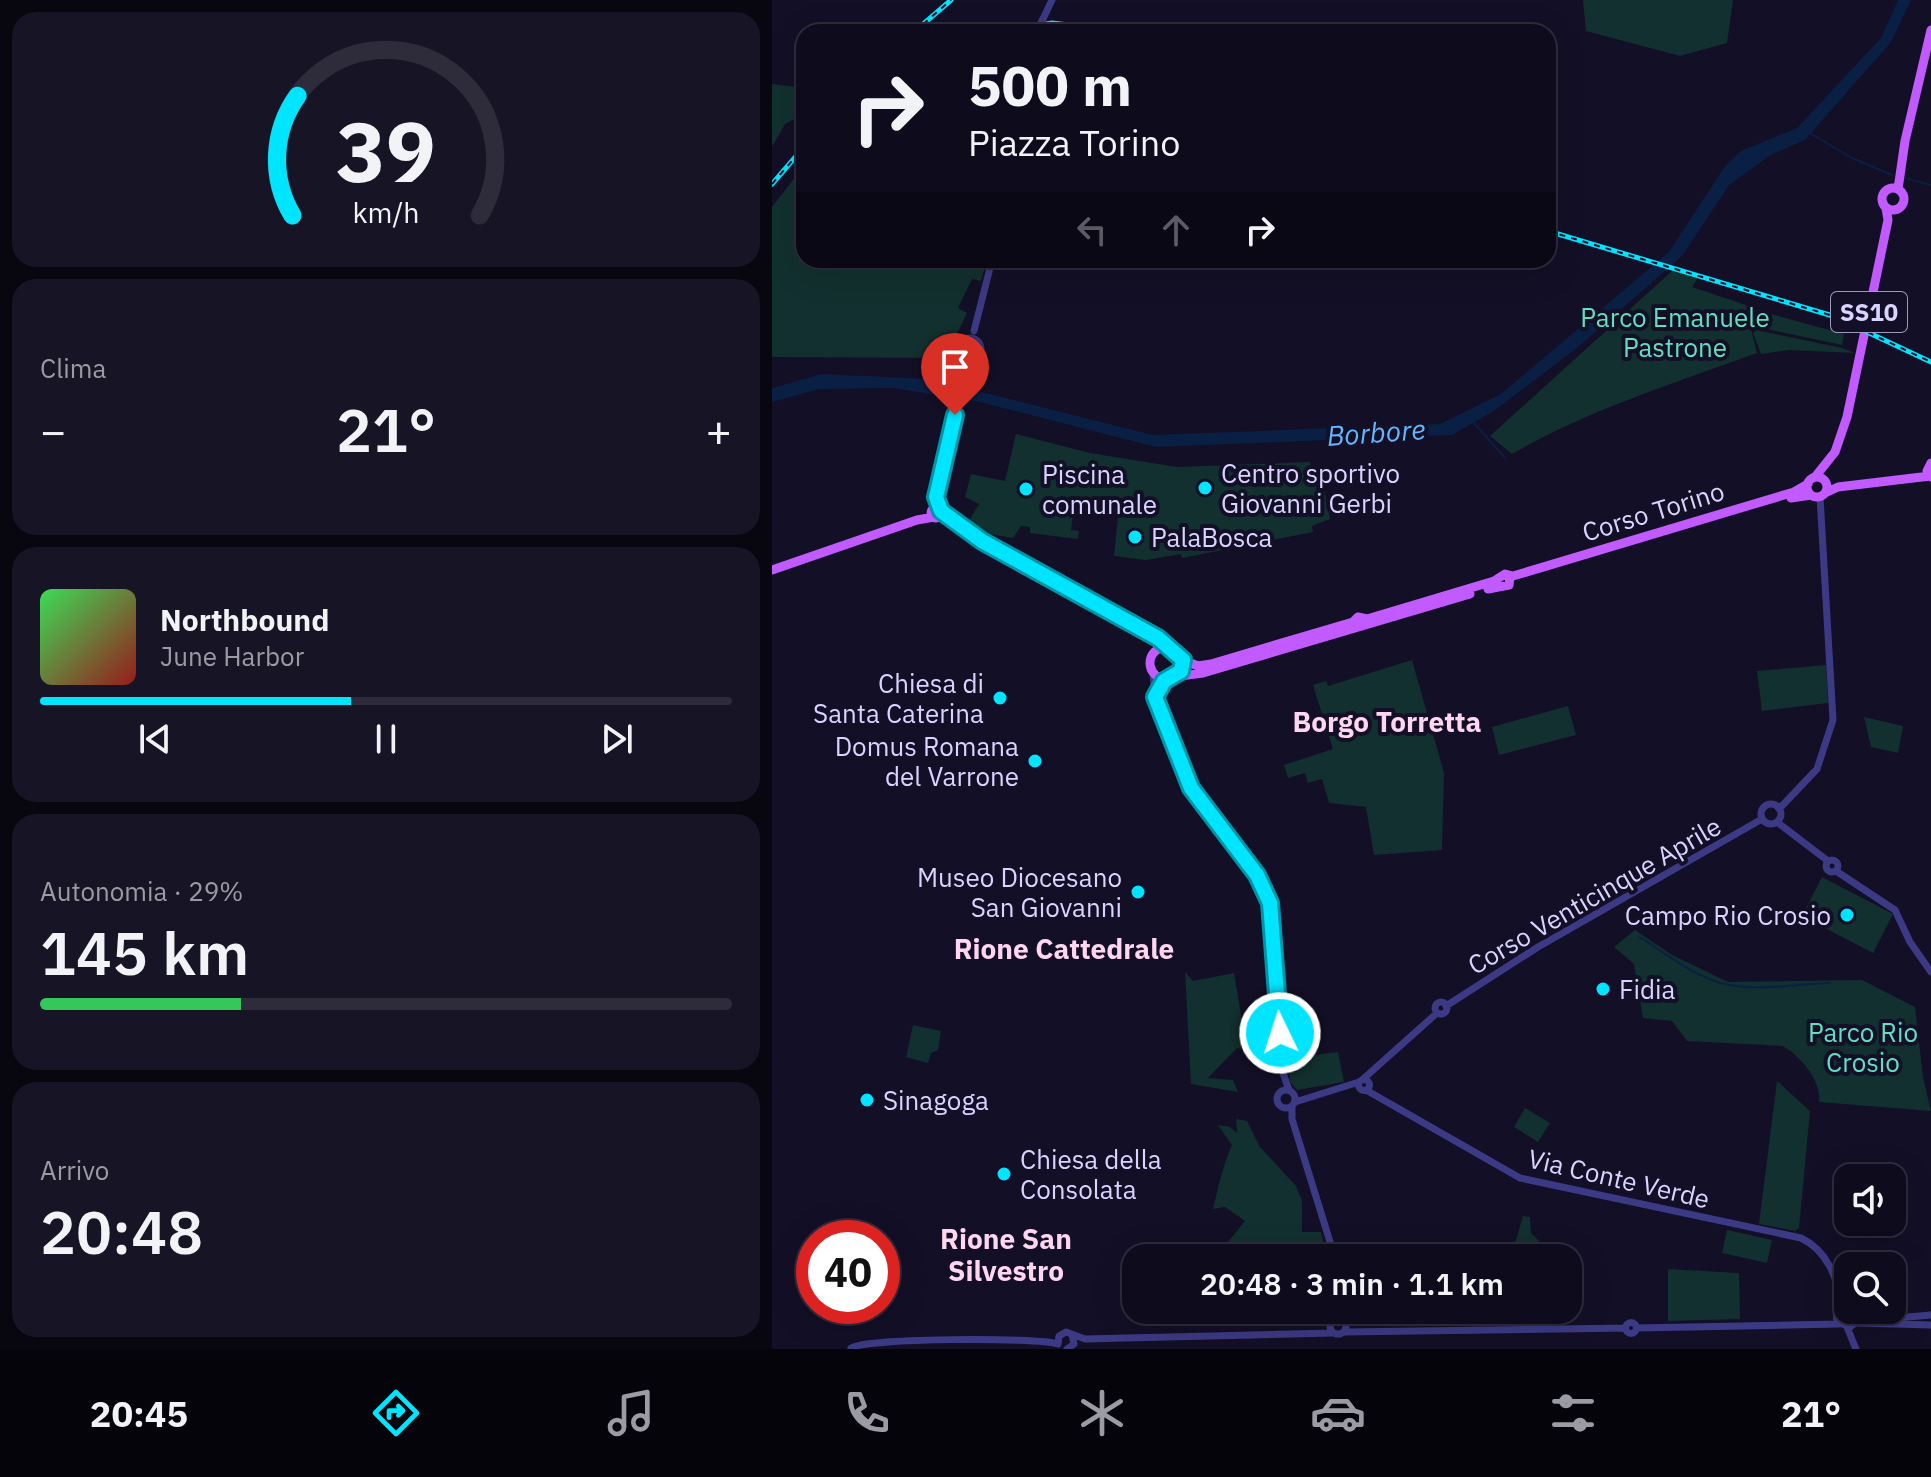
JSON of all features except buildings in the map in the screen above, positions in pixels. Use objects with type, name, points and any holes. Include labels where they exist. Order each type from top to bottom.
[{"type":"main road","name":"SS10","points":[[1891,209],[1882,198],[1894,188],[1931,30]]},
{"type":"main road","name":"SS10","points":[[1819,487],[1847,417],[1891,209],[1904,199],[1894,188]]},
{"type":"main road","name":"Corso Torino","points":[[1183,660],[1198,666],[1211,664],[1354,626],[1404,617],[1406,609],[1494,581],[1505,574],[1511,578],[1819,487],[1914,480],[1930,472]]},
{"type":"main road","points":[[772,570],[935,511],[1141,629],[1183,660],[1181,671],[1170,677],[1153,673],[1149,664],[1152,652],[1141,629]]},
{"type":"main road","name":"Corso Torino","points":[[1170,677],[1203,673],[1354,626]]},
{"type":"main road","points":[[1152,652],[1170,649]]},
{"type":"street","points":[[1040,24],[1052,0]]},
{"type":"street","points":[[967,363],[959,347],[973,336],[990,268]]},
{"type":"street","points":[[935,511],[967,363],[981,352],[973,336]]},
{"type":"street","points":[[1777,822],[1779,809],[1817,769],[1833,720],[1819,487]]},
{"type":"street","points":[[1153,673],[1155,697],[1191,788],[1257,875],[1270,903],[1283,1073],[1292,1119],[1331,1244]]},
{"type":"street","points":[[1155,697],[1170,677]]},
{"type":"street","points":[[1779,809],[1765,805],[1760,813],[1762,819],[1767,824],[1777,822],[1828,861],[1837,861],[1836,871],[1895,910],[1910,942],[1931,972]]},
{"type":"street","name":"Corso Venticinque Aprile","points":[[1364,1085],[1374,1068],[1437,1013],[1445,1013],[1446,1006],[1538,947],[1762,819]]},
{"type":"street","points":[[1289,1099],[1364,1085]]},
{"type":"street","name":"Via Conte Verde","points":[[1364,1085],[1520,1178],[1801,1238],[1824,1255],[1834,1280]]},
{"type":"street","points":[[1906,1318],[1931,1315]]},
{"type":"street","points":[[1332,1327],[1339,1318],[1345,1327]]},
{"type":"street","points":[[1848,1325],[1856,1349]]},
{"type":"street","points":[[851,1349],[873,1342],[1040,1339],[1060,1334],[1085,1339],[1313,1334],[1332,1327],[1365,1333],[1625,1328],[1631,1334],[1637,1328],[1931,1325]]},
{"type":"street","points":[[1060,1334],[1066,1347]]},
{"type":"street","points":[[1066,1347],[1072,1335]]},
{"type":"street","points":[[1040,1339],[1066,1347],[1085,1339]]},
{"type":"green space","points":[[1583,0],[1733,0],[1727,43],[1680,56],[1586,31]]},
{"type":"green space","points":[[772,84],[796,87],[796,118],[785,124],[772,147]]},
{"type":"green space","points":[[796,176],[796,268],[985,268],[981,281],[972,279],[958,308],[967,313],[945,359],[937,355],[935,358],[772,357],[772,207]]},
{"type":"green space","name":"Parco Emanuele Pastrone","points":[[1672,271],[1698,278],[1692,287],[1753,309],[1750,325],[1757,353],[1601,411],[1512,454],[1490,436]]},
{"type":"green space","points":[[1756,310],[1844,334],[1842,345],[1752,326]]},
{"type":"green space","points":[[1756,330],[1855,353],[1789,350],[1761,354],[1753,333]]},
{"type":"green space","name":"Centro sportivo Giovanni Gerbi","points":[[1016,434],[1090,453],[1177,467],[1310,462],[1311,467],[1320,467],[1330,519],[1312,526],[1313,532],[1182,558],[1181,554],[1146,560],[1114,556],[1118,517],[1074,509],[1071,530],[1079,531],[1078,539],[1030,533],[1030,527],[1021,526],[1013,538],[984,533],[967,524],[979,504],[965,497],[971,474],[1005,481]]},
{"type":"green space","points":[[1412,660],[1444,773],[1442,850],[1374,855],[1366,807],[1329,803],[1322,779],[1308,783],[1305,773],[1288,778],[1284,765],[1333,749],[1313,685],[1326,681],[1328,686]]},
{"type":"green space","points":[[1826,665],[1828,703],[1762,711],[1757,671]]},
{"type":"green space","points":[[1568,706],[1576,735],[1499,755],[1492,727]]},
{"type":"green space","points":[[1864,717],[1903,726],[1898,753],[1871,747]]},
{"type":"green space","name":"Campo Rio Crosio","points":[[1822,877],[1893,914],[1873,953],[1802,916]]},
{"type":"green space","name":"Parco Rio Crosio","points":[[1635,930],[1672,955],[1728,982],[1862,980],[1915,1007],[1923,1077],[1931,1111],[1819,1102],[1817,1086],[1808,1070],[1783,1046],[1687,1041],[1672,1021],[1643,1018],[1634,964],[1614,947]]},
{"type":"green space","points":[[1185,972],[1193,981],[1234,973],[1247,1050],[1237,1048],[1208,1078],[1233,1080],[1238,1092],[1191,1084]]},
{"type":"green space","points":[[913,1025],[941,1031],[938,1050],[931,1053],[928,1063],[906,1057]]},
{"type":"green space","points":[[1338,1052],[1344,1082],[1297,1090],[1290,1082],[1289,1058]]},
{"type":"green space","points":[[1777,1081],[1810,1111],[1799,1228],[1795,1231],[1759,1224]]},
{"type":"green space","points":[[1525,1108],[1550,1123],[1538,1142],[1514,1127]]},
{"type":"green space","points":[[1236,1119],[1247,1121],[1260,1147],[1296,1186],[1302,1201],[1302,1232],[1321,1232],[1324,1244],[1226,1244],[1245,1221],[1225,1207],[1213,1209],[1232,1145],[1218,1125],[1230,1127],[1237,1133]]},
{"type":"green space","points":[[1523,1216],[1530,1217],[1531,1233],[1539,1244],[1513,1244]]},
{"type":"green space","points":[[1727,1230],[1772,1240],[1767,1263],[1722,1253]]},
{"type":"green space","points":[[1668,1269],[1739,1273],[1740,1319],[1668,1321]]},
{"type":"water","name":"Borbore","points":[[1898,0],[1911,0],[1891,42],[1805,140],[1769,156],[1729,185],[1683,255],[1578,347],[1494,411],[1452,435],[1156,447],[980,402],[893,388],[819,389],[772,402],[772,388],[822,374],[930,379],[1153,435],[1440,424],[1501,394],[1669,252],[1725,166],[1741,151],[1797,128],[1881,38]]},
{"type":"waterway","points":[[1808,132],[1852,158],[1892,175]]},
{"type":"waterway","points":[[1905,178],[1931,185]]},
{"type":"waterway","points":[[1474,423],[1505,458]]},
{"type":"waterway","points":[[1640,937],[1694,972],[1729,985],[1767,987],[1830,983]]},
{"type":"railway","points":[[923,24],[951,0]]},
{"type":"railway","points":[[1046,24],[1060,24]]},
{"type":"railway","points":[[772,184],[796,156]]},
{"type":"railway","points":[[1556,233],[1833,316],[1931,362]]},
{"type":"place","name":"Centro sportivo Giovanni Gerbi","points":[[1205,488]]},
{"type":"place","name":"Piscina comunale","points":[[1026,489]]},
{"type":"place","name":"PalaBosca","points":[[1135,537]]},
{"type":"place","name":"Chiesa di Santa Caterina","points":[[1000,698]]},
{"type":"place","name":"Domus Romana del Varrone","points":[[1035,761]]},
{"type":"place","name":"Museo Diocesano San Giovanni","points":[[1138,892]]},
{"type":"place","name":"Campo Rio Crosio","points":[[1847,915]]},
{"type":"place","name":"Fidia","points":[[1603,989]]},
{"type":"place","name":"Sinagoga","points":[[867,1100]]},
{"type":"place","name":"Chiesa della Consolata","points":[[1004,1174]]},
{"type":"district","name":"Borgo Torretta","points":[[1387,721]]},
{"type":"district","name":"Rione Cattedrale","points":[[1064,948]]},
{"type":"district","name":"Rione San Silvestro","points":[[1006,1254]]},
{"type":"route","points":[[955,415],[936,497],[938,508],[982,541],[1158,638],[1183,660],[1181,671],[1164,681],[1155,697],[1171,744],[1191,788],[1257,875],[1270,903],[1280,1033]]}]
